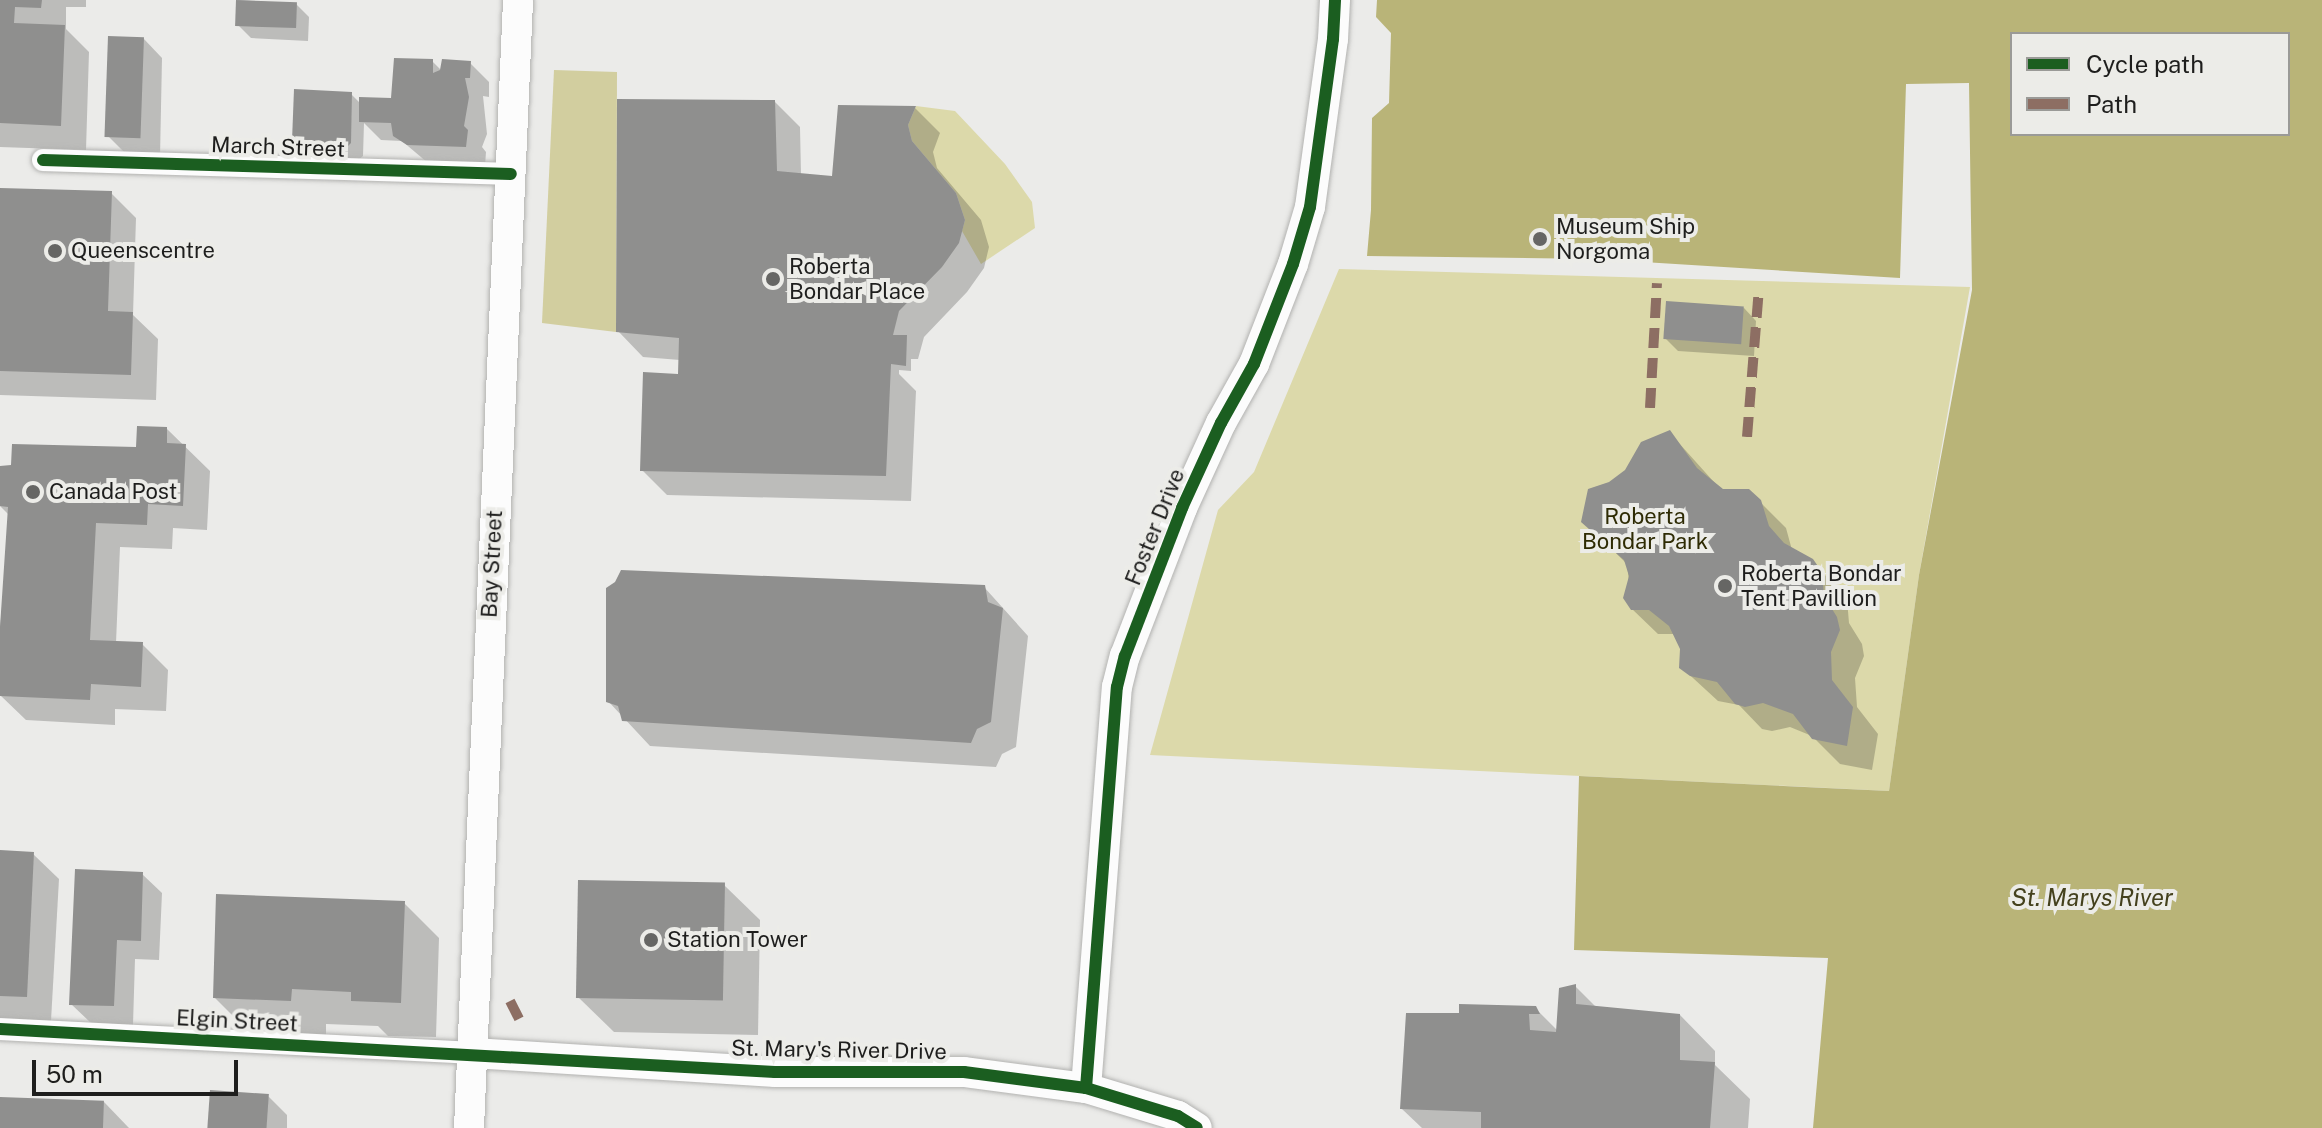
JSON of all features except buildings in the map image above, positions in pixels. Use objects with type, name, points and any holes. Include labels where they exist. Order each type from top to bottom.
[{"type":"street","name":"Bay Street","points":[[469,1128],[518,0]]},
{"type":"street","name":"Foster Drive","points":[[1086,1088],[1117,687],[1125,656],[1182,508],[1221,423],[1254,364],[1293,264],[1310,207],[1333,39],[1335,0]]},
{"type":"street","name":"March Street","points":[[43,160],[511,174]]},
{"type":"street","name":"Elgin Street","points":[[0,1029],[473,1053]]},
{"type":"street","name":"St. Mary's River Drive","points":[[473,1053],[775,1072],[964,1072],[1086,1088],[1178,1116],[1197,1128]]},
{"type":"green space","points":[[916,106],[955,111],[1005,164],[1032,202],[1035,228],[981,264],[962,231],[965,220],[956,193],[912,141],[908,125]]},
{"type":"green space","name":"Roberta Bondar Park","points":[[1339,269],[1970,287],[1919,575],[1889,791],[1150,755],[1218,510],[1254,472]]},
{"type":"shaded area","points":[[554,70],[617,72],[616,332],[542,323]]},
{"type":"water","name":"St. Marys River","points":[[1377,0],[2322,0],[2322,1128],[1813,1128],[1828,958],[1574,950],[1579,776],[1889,791],[1919,575],[1972,290],[1969,83],[1906,84],[1900,278],[1595,259],[1367,256],[1372,118],[1389,103],[1391,33],[1376,17]]},
{"type":"marked path","points":[[1650,408],[1657,283]]},
{"type":"marked path","points":[[1747,437],[1759,288]]},
{"type":"marked path","points":[[510,1001],[523,1026]]},
{"type":"cycle path","points":[[1086,1088],[1117,687],[1125,656],[1182,508],[1221,423],[1254,364],[1293,264],[1310,207],[1333,39],[1335,0]]},
{"type":"cycle path","points":[[43,160],[511,174]]},
{"type":"cycle path","points":[[0,1029],[775,1072],[964,1072],[1086,1088],[1178,1116],[1197,1128]]},
{"type":"place","name":"Museum Ship Norgoma","points":[[1540,239]]},
{"type":"place","name":"Queenscentre","points":[[55,251]]},
{"type":"place","name":"Roberta Bondar Place","points":[[773,279]]},
{"type":"place","name":"Canada Post","points":[[33,492]]},
{"type":"place","name":"Roberta Bondar Tent Pavillion","points":[[1725,586]]},
{"type":"place","name":"Station Tower","points":[[651,940]]}]
